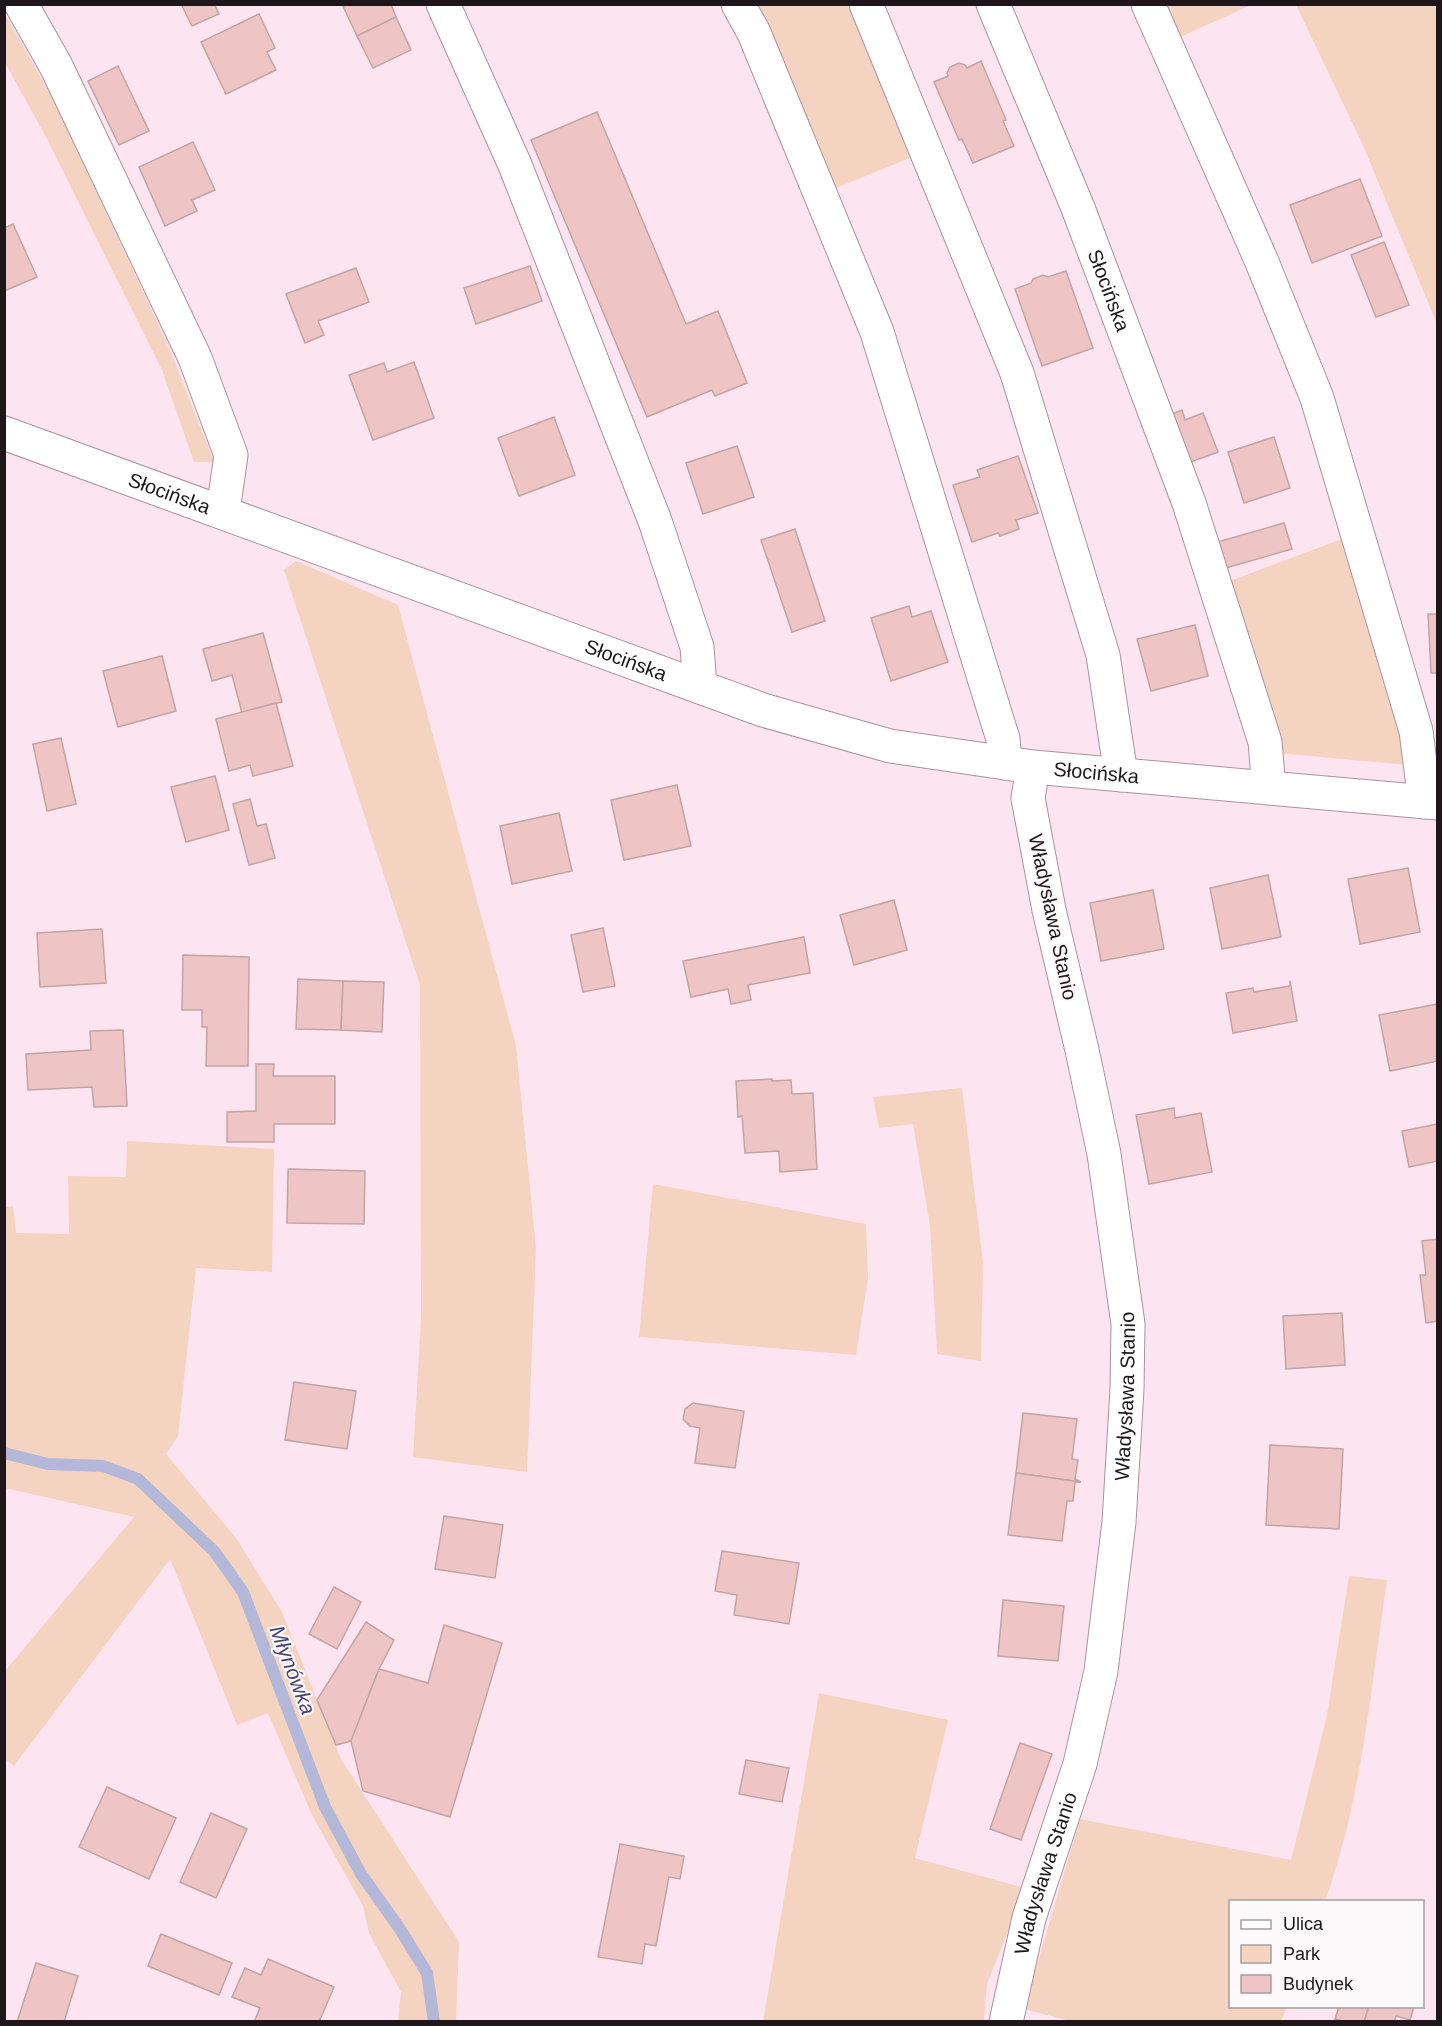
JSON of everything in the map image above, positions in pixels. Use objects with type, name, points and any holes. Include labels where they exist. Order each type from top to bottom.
[{"type":"street","points":[[21,4],[56,66],[195,358],[231,455],[223,511]]},
{"type":"street","points":[[443,4],[515,165],[655,521],[697,647],[700,687]]},
{"type":"street","name":"Władysława Stanio","points":[[738,4],[754,33],[877,332],[1003,739],[1019,765],[1104,1154],[1128,1324],[1119,1522],[1101,1671],[1080,1764],[1029,1917],[1006,2022]]},
{"type":"street","points":[[866,4],[1017,373],[1103,655],[1121,775]]},
{"type":"street","name":"Słocińska","points":[[993,4],[1078,208],[1190,503],[1265,742],[1269,788]]},
{"type":"street","points":[[1148,4],[1262,262],[1317,398],[1416,731],[1431,802]]},
{"type":"street","name":"Słocińska","points":[[4,433],[223,511],[763,710],[891,746],[1019,765],[1431,802]]},
{"type":"green space","points":[[754,5],[848,5],[867,43],[915,156],[831,190]]},
{"type":"green space","points":[[1163,5],[1251,5],[1178,38]]},
{"type":"green space","points":[[1296,5],[1437,5],[1437,324],[1362,143]]},
{"type":"green space","points":[[4,12],[56,105],[170,350],[214,462],[194,462],[162,370],[45,135],[5,63]]},
{"type":"green space","points":[[1347,537],[1408,765],[1277,753],[1227,582]]},
{"type":"green space","points":[[296,561],[398,605],[516,1046],[536,1249],[527,1472],[413,1457],[421,1319],[420,985],[284,570]]},
{"type":"green space","points":[[962,1088],[983,1263],[981,1361],[937,1354],[930,1225],[913,1124],[879,1128],[873,1097]]},
{"type":"green space","points":[[127,1141],[274,1149],[272,1272],[196,1268],[178,1436],[166,1454],[236,1538],[282,1612],[341,1759],[459,1942],[456,2021],[398,2021],[401,1992],[369,1933],[363,1906],[312,1815],[268,1713],[237,1725],[170,1559],[14,1766],[5,1759],[5,1671],[134,1517],[5,1488],[5,1207],[13,1206],[16,1233],[69,1234],[68,1176],[126,1177]]},
{"type":"green space","points":[[653,1184],[866,1224],[868,1278],[856,1355],[639,1337]]},
{"type":"green space","points":[[1349,1576],[1387,1580],[1357,1783],[1338,1863],[1325,1900],[1229,1900],[1229,2008],[1287,2008],[1281,2021],[1070,2021],[1024,2009],[1080,1819],[1291,1860],[1327,1715]]},
{"type":"green space","points":[[819,1693],[948,1720],[915,1858],[1025,1888],[987,1984],[984,2021],[763,2022]]},
{"type":"building","points":[[181,4],[214,4],[219,14],[192,26]]},
{"type":"building","points":[[342,4],[391,4],[396,17],[357,36]]},
{"type":"building","points":[[259,14],[275,48],[267,52],[276,70],[226,94],[201,42]]},
{"type":"building","points":[[396,17],[411,50],[373,68],[357,36]]},
{"type":"building","points":[[981,61],[1006,120],[1003,121],[1014,146],[973,163],[962,139],[959,140],[934,82],[948,76],[950,67],[959,63],[967,68]]},
{"type":"building","points":[[118,66],[149,131],[119,145],[88,81]]},
{"type":"building","points":[[597,112],[686,324],[718,311],[747,383],[715,396],[712,390],[647,417],[531,140]]},
{"type":"building","points":[[193,142],[215,190],[192,200],[197,211],[165,226],[139,167]]},
{"type":"building","points":[[1360,179],[1382,236],[1312,263],[1290,205]]},
{"type":"building","points":[[13,224],[37,277],[4,291],[4,228]]},
{"type":"building","points":[[1384,242],[1409,305],[1376,317],[1351,255]]},
{"type":"building","points":[[530,266],[542,301],[476,324],[464,288]]},
{"type":"building","points":[[356,268],[369,302],[318,321],[324,335],[305,343],[286,294]]},
{"type":"building","points":[[1066,271],[1093,348],[1042,366],[1015,289],[1043,275],[1048,277]]},
{"type":"building","points":[[414,362],[434,418],[373,440],[349,375],[384,363],[387,372]]},
{"type":"building","points":[[1182,410],[1185,420],[1203,413],[1218,452],[1188,463],[1170,415]]},
{"type":"building","points":[[554,417],[575,475],[519,496],[498,438]]},
{"type":"building","points":[[1274,437],[1290,488],[1244,503],[1228,452]]},
{"type":"building","points":[[737,446],[754,497],[703,514],[686,463]]},
{"type":"building","points":[[1018,456],[1038,513],[1016,520],[1019,529],[972,542],[953,485],[980,477],[977,470]]},
{"type":"building","points":[[1284,523],[1292,549],[1222,569],[1214,543]]},
{"type":"building","points":[[795,529],[825,621],[792,632],[761,540]]},
{"type":"building","points":[[909,606],[912,617],[931,611],[948,662],[891,681],[871,618]]},
{"type":"building","points":[[1428,614],[1438,614],[1438,673],[1431,673]]},
{"type":"building","points":[[1195,625],[1208,676],[1151,691],[1137,639]]},
{"type":"building","points":[[263,633],[282,702],[242,713],[232,675],[212,681],[203,649]]},
{"type":"building","points":[[162,656],[176,711],[118,727],[103,671]]},
{"type":"building","points":[[276,703],[293,766],[253,776],[250,765],[229,771],[216,719]]},
{"type":"building","points":[[61,738],[76,804],[47,811],[33,744]]},
{"type":"building","points":[[215,776],[229,830],[186,842],[171,787]]},
{"type":"building","points":[[677,785],[691,846],[624,860],[611,800]]},
{"type":"building","points":[[250,799],[257,826],[266,824],[275,858],[249,865],[233,804]]},
{"type":"building","points":[[559,813],[572,871],[512,884],[500,826]]},
{"type":"building","points":[[1408,868],[1420,932],[1360,944],[1348,879]]},
{"type":"building","points":[[1268,875],[1281,937],[1222,949],[1210,888]]},
{"type":"building","points":[[1153,890],[1164,949],[1101,961],[1090,903]]},
{"type":"building","points":[[894,900],[907,950],[854,965],[840,915]]},
{"type":"building","points":[[603,928],[615,986],[583,992],[571,935]]},
{"type":"building","points":[[102,929],[106,983],[40,987],[37,933]]},
{"type":"building","points":[[804,937],[810,973],[748,985],[751,1000],[731,1004],[728,989],[691,997],[683,961]]},
{"type":"building","points":[[183,955],[249,957],[248,1066],[206,1066],[207,1027],[202,1027],[202,1010],[182,1010]]},
{"type":"building","points":[[298,979],[343,981],[341,1030],[296,1029]]},
{"type":"building","points":[[343,981],[384,982],[382,1032],[341,1030]]},
{"type":"building","points":[[1290,981],[1297,1021],[1233,1033],[1226,993],[1253,988],[1254,992],[1290,986]]},
{"type":"building","points":[[1438,1004],[1438,1061],[1390,1071],[1379,1015]]},
{"type":"building","points":[[123,1030],[127,1106],[94,1107],[92,1087],[28,1090],[26,1054],[91,1050],[90,1031]]},
{"type":"building","points":[[256,1064],[274,1064],[273,1076],[335,1076],[335,1124],[274,1124],[274,1142],[227,1142],[227,1112],[256,1111]]},
{"type":"building","points":[[772,1079],[772,1081],[791,1080],[792,1094],[813,1093],[817,1169],[780,1172],[779,1151],[745,1153],[742,1116],[738,1117],[736,1081]]},
{"type":"building","points":[[1174,1108],[1175,1118],[1201,1113],[1212,1172],[1149,1184],[1136,1115]]},
{"type":"building","points":[[1438,1124],[1438,1161],[1409,1167],[1402,1131]]},
{"type":"building","points":[[288,1169],[365,1171],[364,1224],[287,1223]]},
{"type":"building","points":[[1438,1239],[1438,1321],[1426,1323],[1420,1275],[1426,1275],[1422,1241]]},
{"type":"building","points":[[1342,1313],[1345,1365],[1286,1369],[1283,1316]]},
{"type":"building","points":[[294,1382],[356,1391],[347,1449],[285,1440]]},
{"type":"building","points":[[693,1403],[744,1411],[735,1468],[695,1463],[700,1428],[690,1426],[683,1419],[685,1409]]},
{"type":"building","points":[[1023,1413],[1077,1419],[1072,1459],[1078,1460],[1075,1479],[1081,1482],[1016,1473]]},
{"type":"building","points":[[1270,1445],[1343,1449],[1339,1529],[1266,1525]]},
{"type":"building","points":[[1016,1473],[1081,1482],[1075,1482],[1073,1501],[1067,1501],[1062,1541],[1008,1535]]},
{"type":"building","points":[[444,1516],[503,1525],[495,1578],[435,1569]]},
{"type":"building","points":[[722,1551],[799,1563],[789,1624],[734,1615],[737,1595],[715,1591]]},
{"type":"building","points":[[334,1587],[361,1602],[337,1649],[309,1634]]},
{"type":"building","points":[[1003,1600],[1064,1606],[1058,1661],[998,1656]]},
{"type":"building","points":[[366,1622],[394,1640],[379,1669],[351,1741],[336,1745],[317,1700]]},
{"type":"building","points":[[444,1625],[502,1643],[450,1817],[363,1791],[351,1741],[379,1669],[428,1683]]},
{"type":"building","points":[[1020,1743],[1052,1754],[1021,1840],[990,1829]]},
{"type":"building","points":[[746,1760],[789,1768],[782,1802],[739,1794]]},
{"type":"building","points":[[107,1787],[176,1818],[149,1879],[79,1847]]},
{"type":"building","points":[[211,1813],[247,1829],[216,1898],[180,1882]]},
{"type":"building","points":[[620,1844],[684,1856],[680,1879],[669,1877],[656,1946],[645,1944],[642,1964],[598,1957]]},
{"type":"building","points":[[161,1934],[232,1963],[219,1995],[148,1966]]},
{"type":"building","points":[[268,1959],[334,1987],[319,2022],[254,2022],[260,2008],[232,1997],[245,1968],[261,1975]]},
{"type":"building","points":[[36,1963],[78,1976],[64,2022],[17,2022]]},
{"type":"building","points":[[1338,2008],[1368,2008],[1364,2022],[1345,2022],[1335,2019]]},
{"type":"building","points":[[1368,2008],[1413,2008],[1410,2020],[1396,2016],[1394,2022],[1364,2022]]},
{"type":"waterway","name":"Młynówka","points":[[4,1453],[48,1464],[103,1466],[138,1479],[214,1551],[243,1592],[325,1807],[361,1874],[400,1929],[427,1973],[434,2022]]}]
